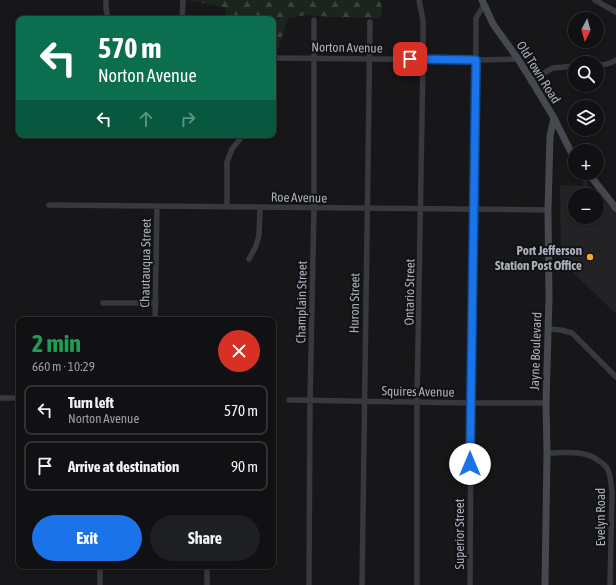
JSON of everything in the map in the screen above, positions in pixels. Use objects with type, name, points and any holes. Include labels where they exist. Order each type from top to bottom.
[{"type":"street","points":[[106,0],[107,16]]},
{"type":"street","points":[[182,16],[183,0]]},
{"type":"street","name":"Ontario Street","points":[[417,585],[417,403],[423,59],[423,20],[419,0]]},
{"type":"street","points":[[595,0],[616,12]]},
{"type":"street","name":"Old Town Road","points":[[483,3],[493,24],[518,59],[554,118],[568,146]]},
{"type":"street","name":"Superior Street","points":[[470,585],[476,18],[483,3]]},
{"type":"street","name":"Champlain Street","points":[[309,585],[310,400],[314,208],[314,20]]},
{"type":"street","name":"Huron Street","points":[[362,585],[370,22]]},
{"type":"street","name":"Norton Avenue","points":[[276,58],[518,59]]},
{"type":"street","points":[[604,65],[616,60]]},
{"type":"street","points":[[531,82],[552,68],[568,67]]},
{"type":"street","name":"Jayne Boulevard","points":[[545,585],[548,210],[550,136],[554,118]]},
{"type":"street","points":[[227,207],[227,162],[232,149],[239,138]]},
{"type":"street","points":[[594,180],[616,208]]},
{"type":"street","name":"Roe Avenue","points":[[49,206],[548,210]]},
{"type":"street","name":"Chautauqua Street","points":[[155,317],[157,207]]},
{"type":"street","points":[[249,259],[256,246],[259,235],[260,208]]},
{"type":"street","points":[[103,303],[156,303]]},
{"type":"street","points":[[548,329],[572,333],[616,377]]},
{"type":"street","points":[[0,398],[16,398]]},
{"type":"street","name":"Squires Avenue","points":[[289,400],[417,403],[546,403]]},
{"type":"street","name":"Evelyn Road","points":[[547,453],[574,452],[586,454],[595,458],[608,468],[612,492],[613,545],[610,585]]},
{"type":"street","points":[[100,569],[100,585]]},
{"type":"street","points":[[207,569],[207,585]]},
{"type":"shaded area","points":[[583,180],[585,180],[591,188],[568,188],[568,224],[604,224],[604,201],[616,211],[616,314],[561,261],[560,185],[583,186]]},
{"type":"green space","points":[[189,0],[380,0],[382,8],[381,17],[377,18],[306,15],[288,18],[278,50],[276,50],[276,16],[225,16],[226,8]]},
{"type":"place","name":"Port Jefferson Station Post Office","points":[[590,257]]},
{"type":"route","points":[[410,59],[476,60],[475,210],[470,464]]}]
